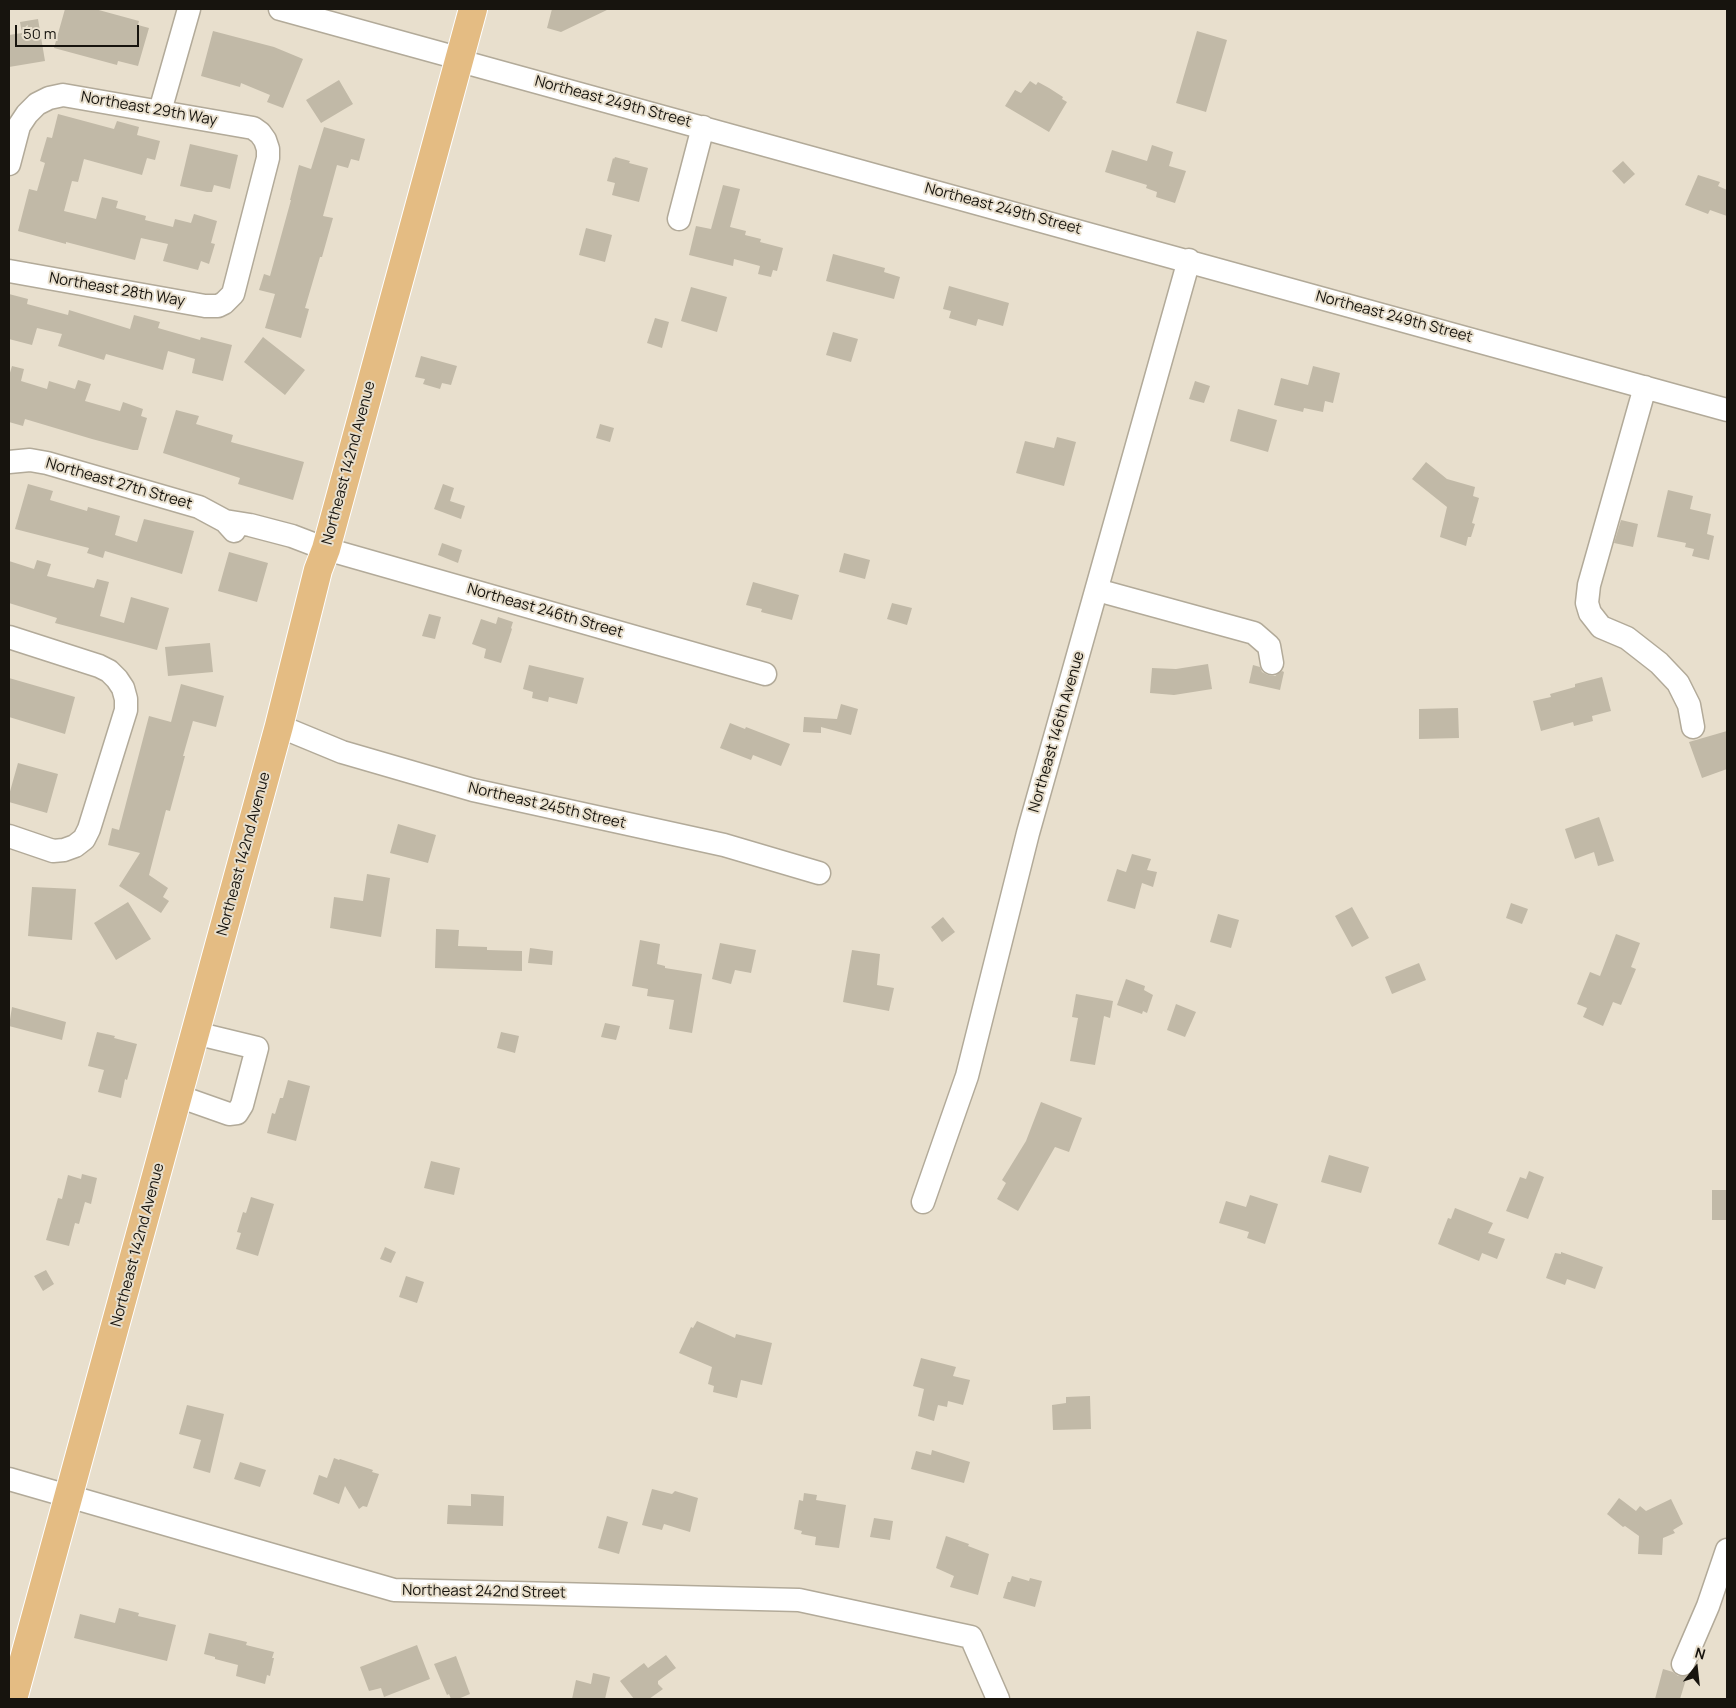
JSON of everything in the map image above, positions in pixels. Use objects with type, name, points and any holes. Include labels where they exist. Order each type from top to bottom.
[{"type":"main road","name":"Northeast 142nd Avenue","points":[[13,1699],[279,726],[318,570],[326,549],[458,58],[473,9]]},
{"type":"street","points":[[160,111],[189,9]]},
{"type":"street","name":"Northeast 249th Street","points":[[280,9],[458,58],[471,64],[1189,260],[1727,410]]},
{"type":"street","name":"Northeast 29th Way","points":[[9,164],[19,126],[26,114],[37,104],[49,98],[63,95],[253,128],[265,140],[268,158],[233,294],[224,303]]},
{"type":"street","points":[[679,219],[704,127]]},
{"type":"street","name":"Northeast 146th Avenue","points":[[924,1202],[967,1076],[1028,833],[1189,260]]},
{"type":"street","name":"Northeast 28th Way","points":[[9,270],[212,307],[224,303]]},
{"type":"street","points":[[1645,386],[1589,585],[1587,603],[1590,613],[1601,626],[1627,638],[1659,663],[1678,683],[1689,705],[1692,727]]},
{"type":"street","name":"Northeast 27th Street","points":[[9,462],[30,460],[47,463],[199,507],[225,521],[250,525],[292,536],[326,549]]},
{"type":"street","name":"Northeast 246th Street","points":[[326,549],[765,674]]},
{"type":"street","points":[[1097,590],[1254,633],[1269,646],[1272,663]]},
{"type":"street","points":[[9,637],[99,666],[109,671],[117,678],[123,688],[126,699],[126,710],[98,802],[84,839],[75,846],[64,850],[53,850],[9,836]]},
{"type":"street","name":"Northeast 245th Street","points":[[279,726],[342,752],[473,790],[724,845],[819,873]]},
{"type":"street","points":[[178,1096],[229,1114],[237,1113],[242,1105],[257,1048],[196,1033]]},
{"type":"street","name":"Northeast 242nd Street","points":[[9,1479],[394,1590],[799,1600],[971,1637],[998,1699]]},
{"type":"street","points":[[1683,1664],[1708,1606],[1727,1550]]},
{"type":"building","points":[[65,9],[95,9],[139,21],[138,25],[149,28],[138,66],[118,61],[117,65],[54,48]]},
{"type":"building","points":[[552,9],[609,9],[561,32],[547,28]]},
{"type":"building","points":[[38,19],[45,61],[9,67],[9,35],[22,33],[20,22]]},
{"type":"building","points":[[213,31],[274,47],[303,59],[283,108],[267,102],[270,95],[241,83],[240,87],[201,76]]},
{"type":"building","points":[[1197,31],[1227,40],[1206,112],[1176,103]]},
{"type":"building","points":[[339,80],[353,104],[321,123],[306,100]]},
{"type":"building","points":[[1030,81],[1036,85],[1038,82],[1049,88],[1067,102],[1049,132],[1005,106],[1015,90],[1021,93]]},
{"type":"building","points":[[58,114],[114,129],[117,121],[139,127],[137,135],[160,141],[155,160],[147,158],[142,175],[84,159],[78,182],[72,181],[64,211],[96,219],[102,197],[118,201],[116,208],[146,216],[145,220],[173,227],[175,219],[191,223],[194,214],[217,221],[211,243],[215,244],[209,264],[201,261],[198,270],[163,261],[168,244],[141,238],[135,260],[18,231],[29,189],[37,191],[45,163],[40,161],[47,137],[52,138]]},
{"type":"building","points":[[324,127],[365,139],[359,161],[351,159],[348,168],[337,165],[323,216],[333,218],[305,308],[309,309],[301,338],[265,328],[275,294],[259,290],[264,274],[270,276],[299,165],[311,169]]},
{"type":"building","points":[[190,144],[238,155],[230,189],[214,185],[212,192],[207,192],[180,186]]},
{"type":"building","points":[[1152,145],[1173,152],[1169,166],[1186,171],[1175,203],[1156,197],[1157,192],[1146,188],[1147,185],[1105,172],[1112,150],[1147,161]]},
{"type":"building","points":[[615,157],[648,168],[639,202],[612,195],[615,183],[607,181],[613,158]]},
{"type":"building","points":[[1623,161],[1635,174],[1624,184],[1612,171]]},
{"type":"building","points":[[1698,175],[1720,182],[1718,186],[1727,190],[1727,216],[1710,210],[1708,214],[1685,205]]},
{"type":"building","points":[[723,185],[740,189],[730,227],[746,231],[745,235],[761,239],[760,242],[783,248],[777,271],[773,270],[771,277],[758,274],[760,266],[734,259],[733,266],[689,255],[696,226],[711,229]]},
{"type":"building","points":[[586,228],[612,235],[605,262],[579,255]]},
{"type":"building","points":[[833,254],[885,268],[884,272],[900,277],[894,299],[826,281]]},
{"type":"building","points":[[949,286],[1009,303],[1003,326],[978,319],[976,326],[949,318],[951,311],[943,309]]},
{"type":"building","points":[[691,287],[727,297],[717,332],[681,321]]},
{"type":"building","points":[[9,294],[28,299],[27,304],[68,315],[69,310],[130,329],[134,315],[160,322],[158,328],[200,340],[201,337],[232,345],[223,381],[192,373],[195,359],[168,351],[163,370],[106,354],[104,360],[58,346],[62,334],[37,328],[32,345],[9,339]]},
{"type":"building","points":[[655,318],[669,322],[662,348],[647,343]]},
{"type":"building","points":[[833,332],[858,339],[851,362],[826,355]]},
{"type":"building","points":[[263,337],[305,370],[285,395],[244,362]]},
{"type":"building","points":[[421,356],[457,366],[451,385],[442,383],[440,389],[423,384],[425,379],[415,377]]},
{"type":"building","points":[[12,366],[24,369],[21,381],[47,389],[49,381],[75,389],[78,380],[91,384],[85,401],[120,411],[123,402],[143,409],[141,416],[147,418],[138,450],[92,439],[25,419],[23,426],[9,422],[9,376]]},
{"type":"building","points":[[1313,366],[1340,373],[1333,403],[1325,401],[1323,412],[1304,408],[1303,412],[1274,405],[1281,378],[1308,385]]},
{"type":"building","points":[[1195,381],[1210,386],[1204,403],[1189,399]]},
{"type":"building","points":[[1238,409],[1277,420],[1268,452],[1230,441]]},
{"type":"building","points":[[176,410],[199,416],[196,424],[233,435],[231,442],[304,462],[293,500],[238,484],[240,478],[163,453]]},
{"type":"building","points":[[600,424],[614,428],[610,442],[596,438]]},
{"type":"building","points":[[1057,437],[1076,442],[1064,486],[1016,473],[1025,441],[1054,448]]},
{"type":"building","points":[[1426,462],[1447,479],[1475,487],[1473,496],[1479,498],[1472,523],[1475,524],[1471,537],[1468,537],[1466,546],[1440,537],[1447,507],[1412,479]]},
{"type":"building","points":[[28,484],[53,491],[50,500],[87,511],[88,507],[120,516],[115,535],[137,542],[144,519],[194,531],[182,574],[105,551],[103,558],[87,553],[89,548],[15,529]]},
{"type":"building","points":[[443,484],[454,488],[450,501],[465,506],[461,519],[434,509]]},
{"type":"building","points":[[1668,490],[1693,496],[1690,509],[1711,514],[1707,534],[1714,536],[1709,560],[1692,556],[1694,549],[1685,547],[1686,543],[1657,537]]},
{"type":"building","points":[[1621,520],[1638,524],[1633,547],[1614,543]]},
{"type":"building","points":[[442,543],[462,550],[458,563],[438,555]]},
{"type":"building","points":[[229,552],[268,563],[257,602],[218,591]]},
{"type":"building","points":[[844,553],[870,560],[865,579],[839,572]]},
{"type":"building","points":[[37,560],[51,564],[47,576],[94,588],[97,579],[109,582],[100,616],[124,623],[131,597],[169,608],[157,650],[55,623],[57,618],[9,603],[9,561],[34,569]]},
{"type":"building","points":[[753,582],[799,595],[792,620],[761,612],[762,609],[746,605]]},
{"type":"building","points":[[892,603],[912,608],[907,625],[887,619]]},
{"type":"building","points":[[429,614],[441,617],[435,639],[422,636]]},
{"type":"building","points":[[498,617],[513,622],[501,663],[484,658],[486,649],[472,644],[481,619],[496,624]]},
{"type":"building","points":[[210,643],[213,672],[168,676],[165,647]]},
{"type":"building","points":[[1208,664],[1212,689],[1174,695],[1150,693],[1152,668],[1176,669]]},
{"type":"building","points":[[529,665],[584,678],[577,704],[549,697],[548,702],[532,698],[533,692],[523,689]]},
{"type":"building","points":[[1253,665],[1260,667],[1262,672],[1268,675],[1275,676],[1282,671],[1284,672],[1280,690],[1249,683]]},
{"type":"building","points":[[1602,677],[1611,711],[1592,716],[1593,721],[1574,726],[1573,722],[1541,731],[1533,701],[1551,697],[1550,694],[1575,687],[1575,684]]},
{"type":"building","points":[[9,678],[75,697],[65,734],[9,717]]},
{"type":"building","points":[[181,684],[224,696],[216,727],[193,721],[170,811],[166,810],[149,875],[168,888],[163,897],[169,901],[161,913],[119,886],[140,853],[108,845],[112,828],[119,830],[149,716],[171,722]]},
{"type":"building","points":[[841,704],[858,709],[851,735],[821,727],[821,733],[803,732],[804,717],[837,719]]},
{"type":"building","points":[[1458,708],[1459,738],[1419,739],[1419,709]]},
{"type":"building","points":[[730,723],[745,729],[746,727],[790,744],[781,766],[753,755],[751,760],[720,748]]},
{"type":"building","points":[[1727,731],[1727,769],[1702,778],[1689,742]]},
{"type":"building","points":[[18,763],[58,774],[47,813],[9,802],[9,795]]},
{"type":"building","points":[[1599,817],[1614,861],[1598,866],[1594,852],[1575,859],[1565,829]]},
{"type":"building","points":[[398,824],[436,835],[428,863],[390,853]]},
{"type":"building","points":[[1132,854],[1151,859],[1147,870],[1157,872],[1153,887],[1142,883],[1135,909],[1107,901],[1117,869],[1126,872]]},
{"type":"building","points":[[367,874],[390,878],[381,937],[330,928],[334,897],[363,901]]},
{"type":"building","points":[[32,887],[76,889],[72,940],[28,936]]},
{"type":"building","points":[[128,902],[151,939],[116,960],[94,923]]},
{"type":"building","points":[[1511,903],[1528,909],[1522,924],[1506,918]]},
{"type":"building","points":[[1352,907],[1369,938],[1352,947],[1335,916]]},
{"type":"building","points":[[1218,914],[1239,920],[1231,948],[1210,942]]},
{"type":"building","points":[[943,917],[955,932],[942,942],[931,927]]},
{"type":"building","points":[[436,929],[459,930],[458,946],[487,947],[487,950],[522,951],[522,971],[435,968]]},
{"type":"building","points":[[1616,934],[1640,943],[1631,967],[1636,969],[1621,1005],[1613,1002],[1603,1026],[1583,1017],[1587,1008],[1577,1004],[1590,972],[1600,976]]},
{"type":"building","points":[[640,940],[660,944],[657,964],[665,966],[665,968],[702,974],[692,1033],[669,1029],[674,1000],[647,996],[648,989],[632,986]]},
{"type":"building","points":[[720,943],[756,950],[751,973],[735,970],[731,984],[712,979]]},
{"type":"building","points":[[530,948],[553,951],[552,965],[528,963]]},
{"type":"building","points":[[852,950],[880,954],[877,985],[894,988],[889,1011],[843,1002]]},
{"type":"building","points":[[1419,963],[1426,980],[1392,994],[1385,977]]},
{"type":"building","points":[[1126,979],[1145,986],[1144,990],[1153,995],[1147,1013],[1143,1011],[1142,1014],[1117,1005]]},
{"type":"building","points":[[1076,994],[1113,1001],[1110,1018],[1104,1016],[1095,1065],[1070,1061],[1078,1018],[1072,1017]]},
{"type":"building","points":[[1176,1004],[1196,1012],[1185,1037],[1167,1030]]},
{"type":"building","points":[[12,1007],[66,1022],[62,1040],[9,1026]]},
{"type":"building","points":[[605,1023],[620,1026],[616,1040],[601,1037]]},
{"type":"building","points":[[97,1032],[137,1044],[127,1080],[125,1079],[121,1098],[98,1092],[104,1070],[88,1066]]},
{"type":"building","points":[[501,1032],[519,1036],[515,1053],[497,1048]]},
{"type":"building","points":[[288,1080],[310,1086],[296,1141],[267,1133],[272,1113],[275,1114],[280,1098],[283,1098]]},
{"type":"building","points":[[1041,1102],[1082,1118],[1069,1152],[1055,1147],[1018,1211],[997,1199],[1006,1183],[1002,1180],[1026,1141]]},
{"type":"building","points":[[1329,1155],[1369,1167],[1361,1193],[1321,1182]]},
{"type":"building","points":[[431,1161],[460,1168],[454,1195],[424,1188]]},
{"type":"building","points":[[1529,1171],[1544,1177],[1528,1219],[1506,1211],[1520,1177],[1526,1179]]},
{"type":"building","points":[[82,1174],[97,1178],[91,1204],[85,1202],[79,1224],[75,1223],[69,1246],[46,1240],[58,1198],[62,1199],[68,1175],[81,1179]]},
{"type":"building","points":[[1712,1190],[1727,1190],[1727,1220],[1712,1220]]},
{"type":"building","points":[[1250,1195],[1278,1204],[1265,1244],[1247,1238],[1249,1232],[1219,1223],[1226,1201],[1246,1207]]},
{"type":"building","points":[[251,1197],[274,1204],[258,1256],[236,1249],[241,1233],[237,1232],[243,1212],[246,1213]]},
{"type":"building","points":[[1455,1208],[1493,1223],[1488,1233],[1505,1239],[1497,1259],[1482,1253],[1479,1261],[1438,1244],[1448,1218],[1451,1219]]},
{"type":"building","points":[[385,1247],[396,1252],[391,1263],[380,1259]]},
{"type":"building","points":[[1561,1252],[1603,1267],[1595,1289],[1567,1279],[1565,1285],[1546,1278],[1555,1253],[1561,1254]]},
{"type":"building","points":[[46,1270],[54,1284],[43,1291],[34,1276]]},
{"type":"building","points":[[406,1276],[424,1282],[417,1303],[399,1297]]},
{"type":"building","points":[[697,1321],[735,1338],[736,1334],[772,1343],[762,1385],[741,1380],[737,1398],[713,1392],[714,1386],[708,1384],[712,1367],[679,1353],[691,1327],[693,1328]]},
{"type":"building","points":[[921,1358],[956,1367],[953,1376],[970,1380],[963,1405],[948,1401],[947,1407],[938,1405],[934,1421],[918,1416],[924,1389],[913,1386]]},
{"type":"building","points":[[1090,1396],[1091,1429],[1053,1430],[1052,1405],[1066,1403],[1066,1397]]},
{"type":"building","points":[[187,1405],[224,1414],[210,1473],[193,1468],[201,1440],[179,1434]]},
{"type":"building","points":[[932,1450],[970,1462],[964,1483],[911,1469],[916,1451],[931,1455]]},
{"type":"building","points":[[334,1458],[373,1470],[372,1472],[379,1474],[367,1507],[363,1506],[359,1509],[345,1486],[339,1504],[313,1494],[319,1475],[327,1478]]},
{"type":"building","points":[[240,1462],[266,1470],[260,1487],[234,1479]]},
{"type":"building","points":[[652,1489],[672,1494],[675,1491],[698,1498],[690,1532],[664,1524],[662,1530],[642,1525]]},
{"type":"building","points":[[804,1493],[817,1495],[816,1500],[846,1505],[839,1548],[815,1545],[816,1537],[801,1534],[802,1531],[794,1529],[799,1500],[803,1501]]},
{"type":"building","points":[[471,1494],[504,1496],[503,1526],[447,1524],[448,1505],[471,1506]]},
{"type":"building","points":[[1619,1498],[1636,1511],[1640,1506],[1646,1511],[1671,1499],[1683,1524],[1673,1530],[1675,1533],[1663,1538],[1662,1555],[1638,1554],[1639,1536],[1625,1526],[1623,1527],[1607,1514]]},
{"type":"building","points":[[607,1516],[628,1522],[619,1554],[598,1548]]},
{"type":"building","points":[[874,1518],[893,1521],[890,1540],[870,1537]]},
{"type":"building","points":[[946,1536],[969,1544],[968,1546],[989,1554],[978,1595],[950,1587],[954,1576],[936,1568]]},
{"type":"building","points":[[1012,1576],[1029,1581],[1030,1578],[1042,1581],[1035,1607],[1003,1598]]},
{"type":"building","points":[[119,1608],[139,1613],[138,1616],[176,1625],[167,1661],[74,1638],[80,1614],[115,1623]]},
{"type":"building","points":[[209,1633],[247,1642],[246,1645],[274,1652],[270,1676],[267,1675],[265,1684],[236,1676],[238,1665],[204,1654]]},
{"type":"building","points":[[417,1645],[430,1679],[384,1697],[381,1688],[369,1691],[360,1667]]},
{"type":"building","points":[[666,1655],[676,1668],[658,1681],[658,1684],[663,1689],[649,1699],[634,1699],[620,1681],[644,1663],[648,1668]]},
{"type":"building","points":[[456,1656],[470,1694],[458,1699],[451,1699],[449,1694],[447,1695],[434,1664]]},
{"type":"building","points":[[1663,1669],[1673,1672],[1678,1676],[1687,1676],[1680,1699],[1655,1699]]},
{"type":"building","points":[[593,1673],[610,1677],[605,1699],[572,1699],[576,1680],[591,1684]]}]
